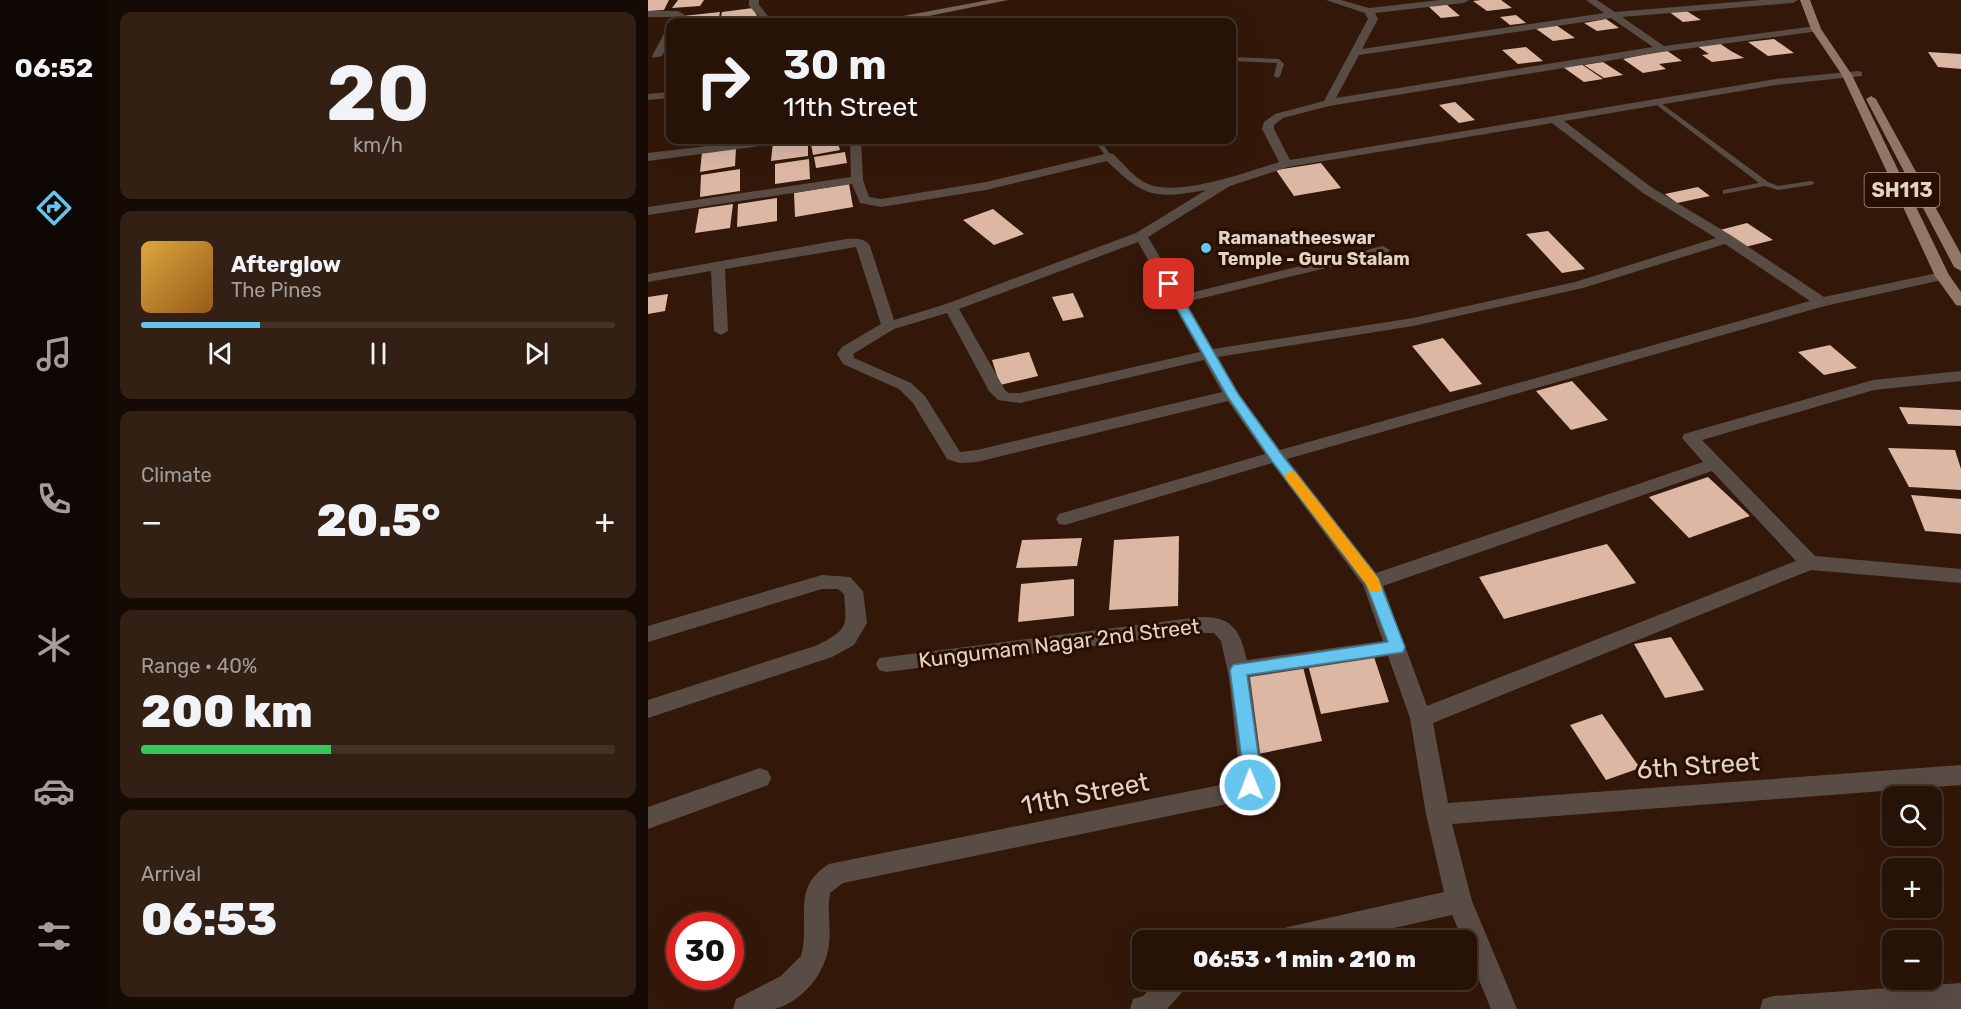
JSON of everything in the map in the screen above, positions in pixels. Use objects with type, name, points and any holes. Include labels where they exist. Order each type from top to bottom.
[{"type":"main road","name":"SH113","points":[[1805,0],[1816,28],[1853,74],[1942,276],[1961,302]]},
{"type":"main road","name":"SH113","points":[[1829,29],[1961,267]]},
{"type":"main road","points":[[1928,245],[1951,246]]},
{"type":"street","points":[[754,0],[754,6],[765,18]]},
{"type":"street","points":[[918,18],[1003,0]]},
{"type":"street","points":[[1331,0],[1370,11],[1464,0]]},
{"type":"street","points":[[1591,0],[1662,48]]},
{"type":"street","points":[[1353,53],[1613,15],[1793,0]]},
{"type":"street","points":[[1328,103],[1373,19],[1370,11]]},
{"type":"street","points":[[648,14],[678,14],[680,15],[678,18]]},
{"type":"street","points":[[1286,164],[1268,129],[1268,124],[1279,116],[1328,103],[1662,48],[1816,28]]},
{"type":"street","points":[[653,56],[666,38]]},
{"type":"street","points":[[855,144],[857,180],[864,200],[881,203],[986,186],[1109,157],[1139,185],[1147,189],[1168,190],[1227,183],[1286,164],[1553,118],[1776,82],[1853,74]]},
{"type":"street","points":[[648,97],[666,95]]},
{"type":"street","points":[[1553,118],[1647,190],[1727,238],[1822,302]]},
{"type":"street","points":[[648,157],[750,144]]},
{"type":"street","points":[[648,211],[857,180]]},
{"type":"street","points":[[1227,183],[1141,236],[951,307],[889,326],[847,350],[845,358],[905,386],[919,400],[953,456],[977,456],[1232,394]]},
{"type":"street","points":[[1141,236],[1232,394],[1277,458],[1372,582],[1421,718],[1438,814],[1459,901],[1504,1009]]},
{"type":"street","points":[[951,307],[1000,395],[1020,398],[1210,354],[1424,320],[1578,285],[1727,238]]},
{"type":"street","points":[[648,278],[846,243],[860,243],[863,246],[889,326]]},
{"type":"street","points":[[1178,300],[1383,250]]},
{"type":"street","points":[[718,265],[721,332]]},
{"type":"street","points":[[1065,519],[1193,480],[1822,302],[1942,276]]},
{"type":"street","points":[[1810,563],[1690,438],[1873,385],[1961,376]]},
{"type":"street","points":[[1372,582],[1714,464]]},
{"type":"street","points":[[1421,718],[1810,563],[1961,576]]},
{"type":"street","points":[[648,633],[822,582],[843,582],[853,591],[857,623],[848,639],[825,651],[648,709]]},
{"type":"street","name":"Kungumam Nagar 2nd Street","points":[[886,664],[1208,624],[1222,627],[1229,634],[1238,670]]},
{"type":"street","points":[[1238,670],[1397,647]]},
{"type":"street","name":"11th Street","points":[[746,1009],[787,987],[800,978],[811,964],[816,946],[818,889],[825,880],[838,872],[1232,793],[1250,785],[1252,775],[1238,670]]},
{"type":"street","name":"6th Street","points":[[1438,814],[1961,775]]},
{"type":"street","points":[[648,818],[760,778]]},
{"type":"street","points":[[1332,930],[1459,901]]},
{"type":"street","points":[[1143,1009],[1152,1005],[1166,990]]},
{"type":"street","points":[[1773,1009],[1961,996]]},
{"type":"lane","points":[[1236,59],[1279,61],[1281,64],[1277,76]]},
{"type":"lane","points":[[1656,102],[1765,184],[1778,188],[1811,183]]},
{"type":"lane","points":[[1100,144],[1109,157]]},
{"type":"lane","points":[[1726,192],[1765,184]]},
{"type":"building","points":[[648,0],[669,0],[664,10],[648,11]]},
{"type":"building","points":[[678,0],[704,0],[700,6],[672,8]]},
{"type":"building","points":[[1501,0],[1512,8],[1487,11],[1473,1]]},
{"type":"building","points":[[1446,4],[1460,16],[1441,18],[1428,6]]},
{"type":"building","points":[[753,8],[758,18],[721,18],[722,12]]},
{"type":"building","points":[[1685,10],[1701,20],[1683,22],[1668,11]]},
{"type":"building","points":[[720,12],[719,17],[682,18],[683,16]]},
{"type":"building","points":[[1516,15],[1526,23],[1510,25],[1500,17]]},
{"type":"building","points":[[1606,19],[1619,28],[1597,31],[1584,23]]},
{"type":"building","points":[[1556,25],[1575,38],[1553,41],[1535,28]]},
{"type":"building","points":[[1774,39],[1794,53],[1768,56],[1748,42]]},
{"type":"building","points":[[1719,43],[1744,58],[1712,62],[1702,55],[1709,54],[1697,46]]},
{"type":"building","points":[[1526,47],[1543,61],[1518,64],[1502,50]]},
{"type":"building","points":[[1666,50],[1682,61],[1659,64],[1666,69],[1643,73],[1623,59]]},
{"type":"building","points":[[1928,52],[1961,54],[1961,69],[1938,67]]},
{"type":"building","points":[[1603,62],[1623,75],[1604,78],[1584,65]]},
{"type":"building","points":[[1581,64],[1603,79],[1584,82],[1563,67]]},
{"type":"building","points":[[1455,102],[1475,120],[1459,123],[1439,105]]},
{"type":"building","points":[[773,144],[808,144],[808,156],[771,161]]},
{"type":"building","points":[[811,144],[838,144],[840,150],[813,155]]},
{"type":"building","points":[[736,148],[735,166],[700,172],[702,152]]},
{"type":"building","points":[[845,152],[847,163],[816,168],[814,157]]},
{"type":"building","points":[[809,159],[810,179],[775,184],[775,164]]},
{"type":"building","points":[[1321,163],[1341,188],[1294,196],[1276,170]]},
{"type":"building","points":[[740,169],[740,191],[700,197],[701,175]]},
{"type":"building","points":[[849,184],[853,207],[795,217],[794,193]]},
{"type":"building","points":[[1698,187],[1710,196],[1677,203],[1665,194]]},
{"type":"building","points":[[777,198],[777,221],[737,227],[738,204]]},
{"type":"building","points":[[733,204],[730,228],[695,233],[699,209]]},
{"type":"building","points":[[993,209],[1024,234],[994,245],[963,220]]},
{"type":"building","points":[[1747,223],[1773,240],[1745,247],[1720,230]]},
{"type":"building","points":[[1548,231],[1585,269],[1562,273],[1526,234]]},
{"type":"building","points":[[1073,293],[1084,317],[1063,321],[1052,297]]},
{"type":"building","points":[[668,294],[665,311],[648,314],[648,297]]},
{"type":"building","points":[[1443,338],[1482,384],[1450,392],[1412,346]]},
{"type":"building","points":[[1830,345],[1857,368],[1824,375],[1798,352]]},
{"type":"building","points":[[1029,352],[1038,376],[1000,385],[992,360]]},
{"type":"building","points":[[1572,381],[1608,420],[1571,430],[1536,391]]},
{"type":"building","points":[[1899,407],[1961,410],[1961,426],[1908,424]]},
{"type":"building","points":[[1888,448],[1955,450],[1961,469],[1961,490],[1909,487]]},
{"type":"building","points":[[1708,477],[1750,516],[1689,538],[1649,497]]},
{"type":"building","points":[[1911,495],[1961,499],[1961,534],[1925,531]]},
{"type":"building","points":[[1179,536],[1178,606],[1109,610],[1114,540]]},
{"type":"building","points":[[1082,538],[1077,566],[1016,568],[1022,540]]},
{"type":"building","points":[[1607,544],[1636,583],[1504,619],[1479,577]]},
{"type":"building","points":[[1074,579],[1074,616],[1018,622],[1021,584]]},
{"type":"building","points":[[1671,637],[1704,690],[1665,698],[1634,644]]},
{"type":"building","points":[[1373,654],[1389,702],[1321,714],[1308,665]]},
{"type":"building","points":[[1303,667],[1322,741],[1258,754],[1242,678]]},
{"type":"building","points":[[1602,714],[1640,768],[1606,780],[1570,725]]},
{"type":"slow traffic","points":[[1291,475],[1375,589]]},
{"type":"place","name":"Ramanatheeswar Temple - Guru Stalam","points":[[1206,248]]},
{"type":"route","points":[[1169,284],[1232,394],[1277,458],[1372,582],[1397,647],[1238,670],[1252,775],[1250,785]]}]
